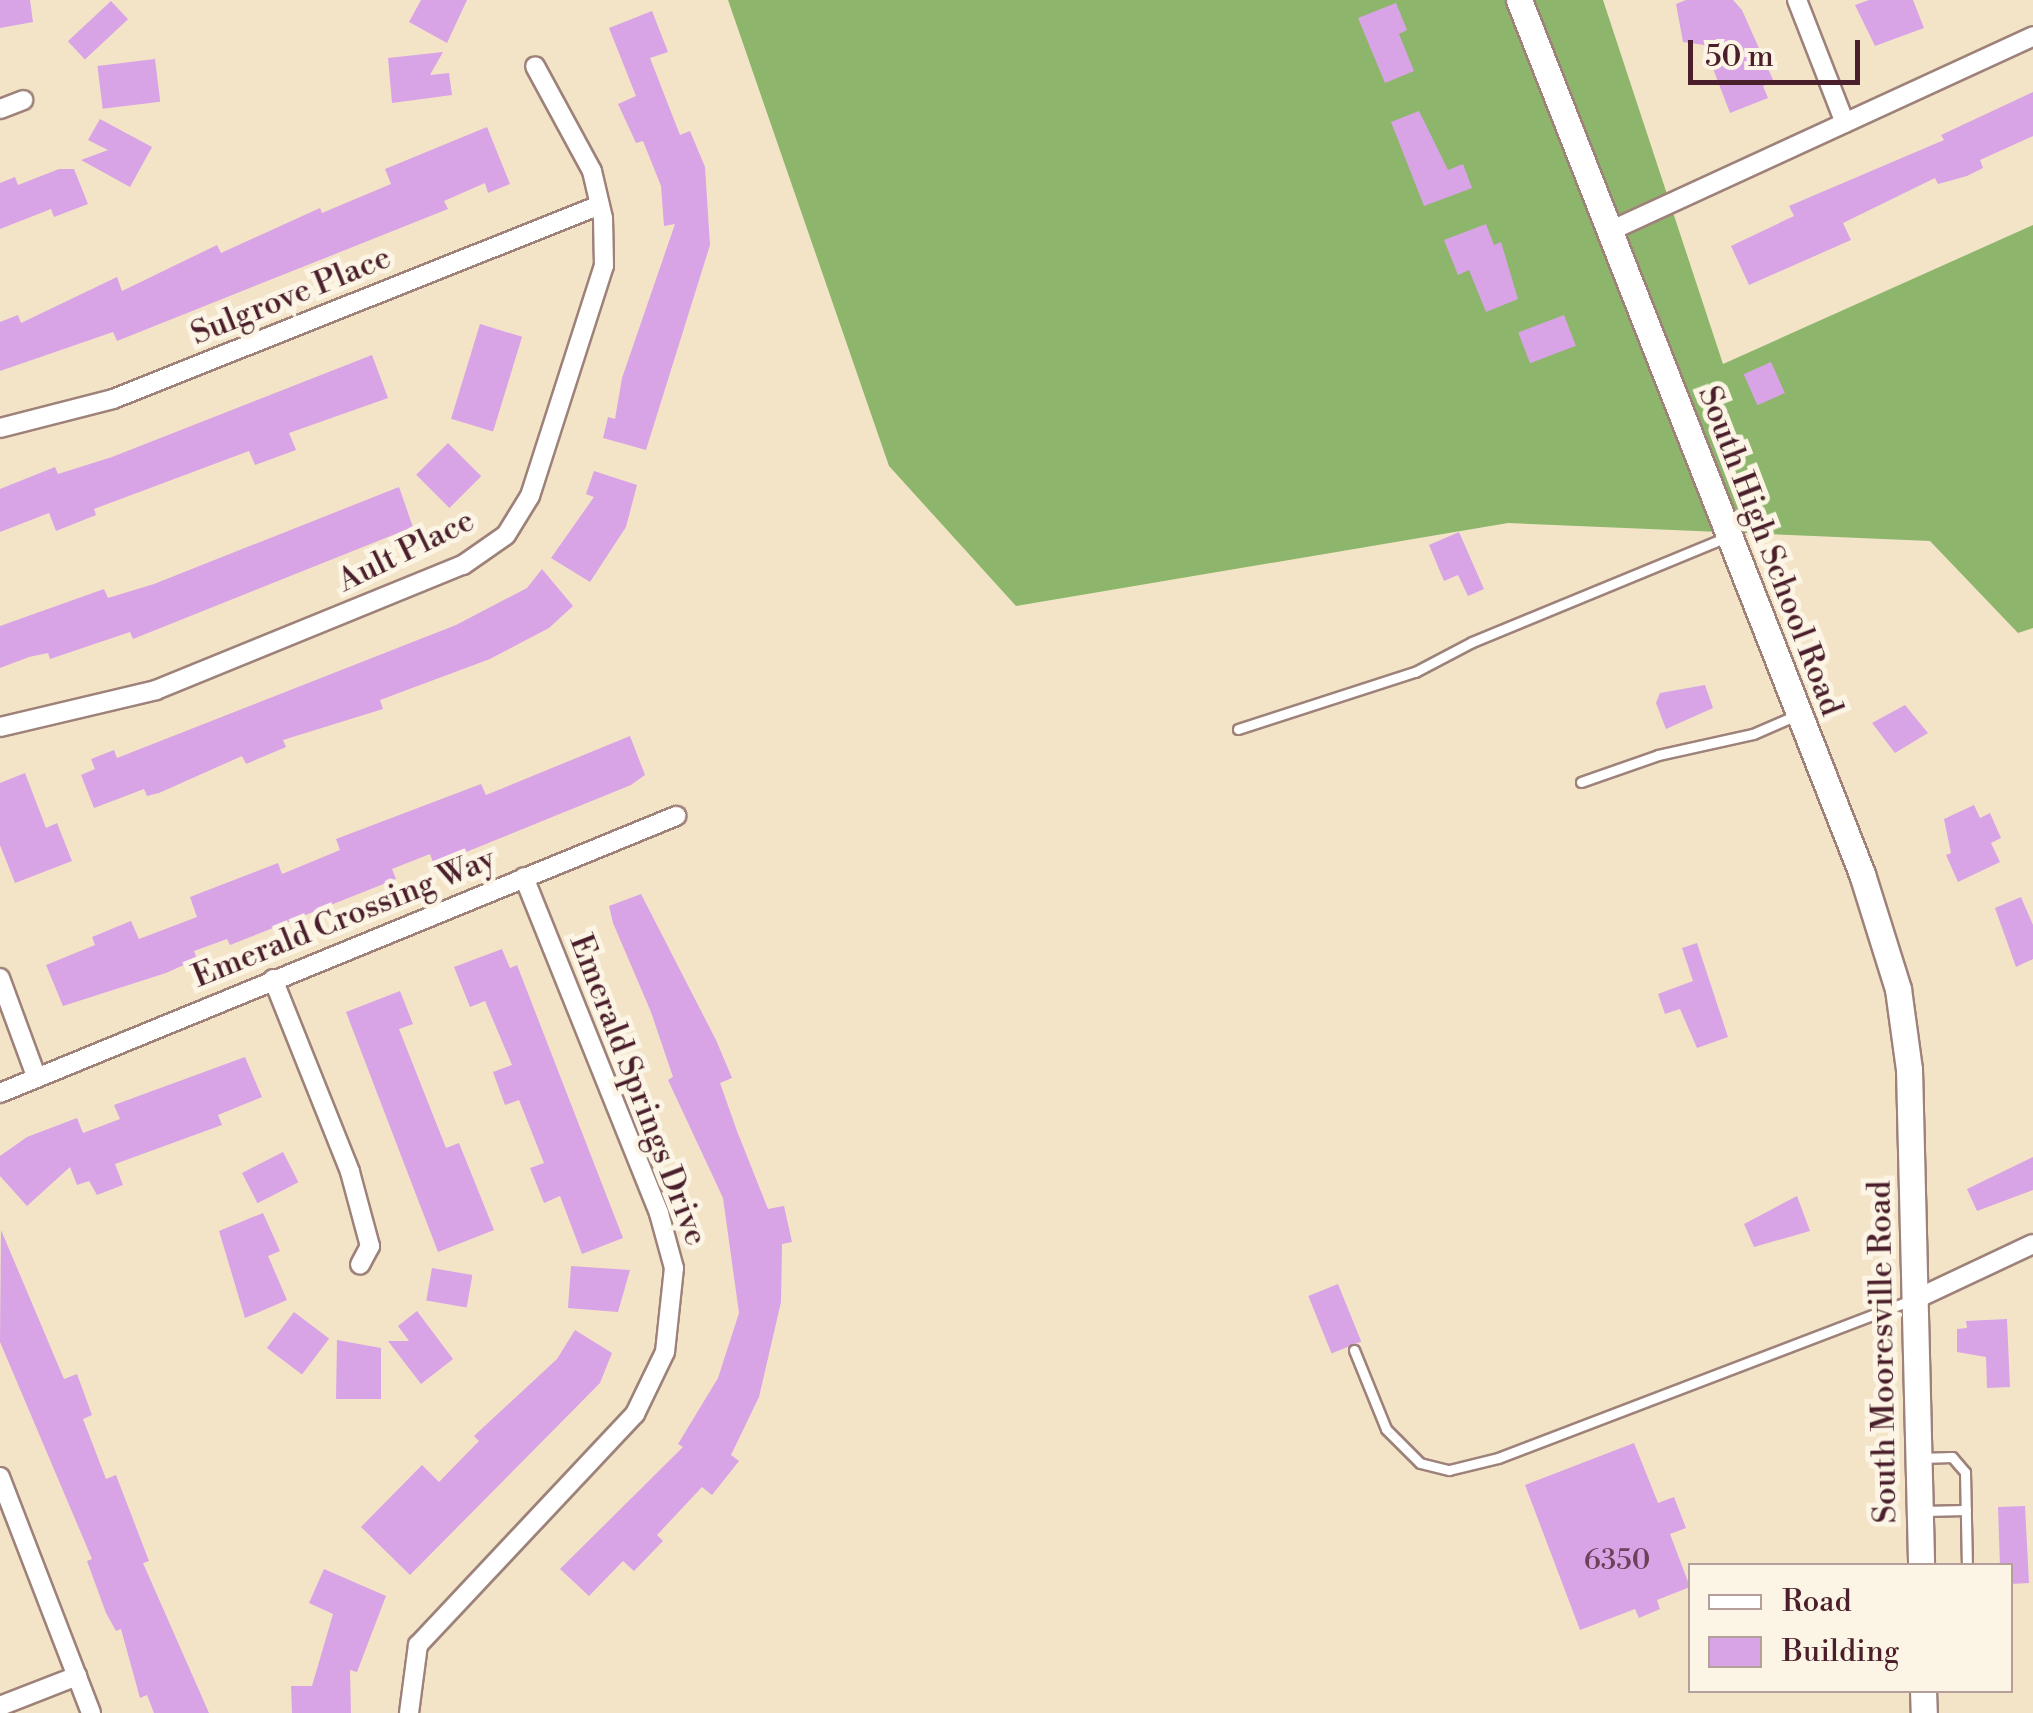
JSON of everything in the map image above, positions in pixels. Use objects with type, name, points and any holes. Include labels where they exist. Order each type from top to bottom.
[{"type":"main road","name":"South High School Road","points":[[1519,0],[1889,954],[1908,1034],[1911,1138]]},
{"type":"main road","name":"South Mooresville Road","points":[[1911,1138],[1921,1563]]},
{"type":"street","points":[[1797,0],[1845,123]]},
{"type":"street","points":[[1610,232],[2033,36]]},
{"type":"street","name":"Ault Place","points":[[0,727],[156,690],[463,564],[506,534],[530,496],[578,362],[604,266],[600,204],[592,170],[535,66]]},
{"type":"street","points":[[0,110],[23,100]]},
{"type":"street","name":"Sulgrove Place","points":[[0,428],[113,399],[600,204]]},
{"type":"street","name":"Emerald Crossing Way","points":[[0,1093],[676,816]]},
{"type":"street","name":"Emerald Springs Drive","points":[[409,1713],[418,1645],[635,1414],[665,1352],[674,1268],[659,1213],[524,877]]},
{"type":"street","points":[[0,978],[36,1076]]},
{"type":"street","points":[[273,979],[350,1172],[370,1246],[360,1265]]},
{"type":"street","points":[[1916,1299],[2033,1244]]},
{"type":"street","points":[[0,1477],[91,1713]]},
{"type":"street","points":[[0,1706],[76,1676]]},
{"type":"lane","points":[[1238,729],[1415,672],[1472,642],[1730,536]]},
{"type":"lane","points":[[1580,782],[1658,755],[1753,734],[1799,714]]},
{"type":"lane","points":[[1354,1350],[1386,1429],[1420,1463],[1449,1470],[1498,1458],[1916,1299]]},
{"type":"lane","points":[[1918,1458],[1952,1457],[1965,1472],[1967,1563]]},
{"type":"lane","points":[[1920,1511],[1966,1510]]},
{"type":"green space","points":[[728,0],[1603,0],[1723,364],[2033,225],[2033,628],[2018,633],[1930,541],[1508,523],[1016,606],[889,466]]},
{"type":"building","points":[[0,0],[30,0],[33,22],[0,28]]},
{"type":"building","points":[[421,0],[467,0],[447,43],[409,22]]},
{"type":"building","points":[[1686,0],[1733,0],[1742,10],[1774,82],[1763,86],[1768,98],[1730,113],[1704,45],[1683,42],[1676,4]]},
{"type":"building","points":[[1869,0],[1913,0],[1924,28],[1875,46],[1855,5]]},
{"type":"building","points":[[111,1],[128,19],[85,60],[68,41]]},
{"type":"building","points":[[1396,3],[1407,30],[1399,34],[1414,71],[1385,83],[1358,18]]},
{"type":"building","points":[[652,11],[668,52],[650,58],[680,135],[690,131],[705,167],[710,245],[646,450],[603,438],[608,417],[615,419],[622,378],[675,224],[664,226],[661,186],[643,141],[636,143],[618,104],[636,96],[609,28]]},
{"type":"building","points":[[443,52],[430,75],[449,73],[452,95],[392,103],[388,58]]},
{"type":"building","points":[[155,59],[160,102],[103,109],[97,66]]},
{"type":"building","points":[[2033,92],[2033,136],[1980,160],[1983,168],[1967,176],[1938,184],[1935,178],[1843,223],[1851,240],[1749,285],[1731,246],[1794,216],[1789,206],[1944,140],[1941,135]]},
{"type":"building","points":[[1419,111],[1448,170],[1463,164],[1472,188],[1424,206],[1391,122]]},
{"type":"building","points":[[100,119],[152,147],[130,187],[81,160],[108,150],[88,140]]},
{"type":"building","points":[[487,127],[510,184],[488,193],[485,183],[444,201],[448,209],[117,341],[113,332],[0,371],[0,322],[18,315],[21,323],[117,277],[122,291],[217,245],[221,253],[320,208],[322,213],[391,184],[385,169]]},
{"type":"building","points":[[59,169],[74,169],[88,204],[54,217],[51,209],[0,229],[0,183],[15,177],[18,185]]},
{"type":"building","points":[[1486,224],[1494,245],[1501,242],[1518,299],[1486,312],[1469,270],[1458,275],[1444,240]]},
{"type":"building","points":[[1564,315],[1576,346],[1530,363],[1518,333]]},
{"type":"building","points":[[480,324],[522,337],[493,432],[451,419]]},
{"type":"building","points":[[372,355],[388,398],[289,433],[296,450],[255,465],[249,451],[94,509],[96,515],[56,531],[49,513],[0,532],[0,489],[55,467],[58,474],[112,457]]},
{"type":"building","points":[[1771,362],[1785,393],[1757,405],[1744,374]]},
{"type":"building","points":[[448,443],[481,476],[449,508],[416,475]]},
{"type":"building","points":[[594,471],[637,485],[626,527],[590,582],[551,558],[594,497],[586,494]]},
{"type":"building","points":[[399,487],[413,527],[133,639],[130,632],[50,659],[48,653],[0,668],[0,626],[104,589],[108,598],[154,584]]},
{"type":"building","points":[[1459,532],[1484,589],[1468,596],[1458,575],[1444,581],[1429,545]]},
{"type":"building","points":[[542,569],[573,606],[549,628],[490,659],[380,700],[383,709],[283,740],[286,747],[246,764],[242,756],[159,793],[147,796],[144,789],[94,808],[81,775],[95,769],[91,759],[114,750],[117,758],[456,625],[527,588]]},
{"type":"building","points":[[1705,685],[1713,708],[1666,729],[1656,703],[1660,693]]},
{"type":"building","points":[[1905,705],[1928,733],[1895,753],[1872,723]]},
{"type":"building","points":[[630,736],[645,775],[631,785],[434,865],[430,854],[392,869],[396,879],[230,945],[227,939],[194,951],[197,959],[166,973],[63,1006],[46,965],[95,945],[92,937],[131,921],[139,939],[197,917],[190,897],[278,863],[282,874],[340,850],[336,839],[481,784],[486,795]]},
{"type":"building","points":[[25,773],[46,828],[57,823],[72,861],[15,883],[0,845],[0,783]]},
{"type":"building","points":[[1974,805],[1980,818],[1990,813],[2001,838],[1991,843],[2000,862],[1958,882],[1946,855],[1951,853],[1944,819]]},
{"type":"building","points":[[641,894],[716,1040],[732,1078],[720,1083],[737,1131],[768,1209],[784,1206],[792,1242],[782,1244],[781,1302],[759,1397],[731,1455],[739,1461],[712,1495],[702,1487],[657,1535],[663,1541],[634,1571],[623,1561],[589,1596],[560,1569],[683,1447],[678,1444],[718,1378],[739,1313],[723,1198],[668,1080],[673,1077],[651,1012],[609,906]]},
{"type":"building","points":[[2021,897],[2033,925],[2033,959],[2016,967],[1995,908]]},
{"type":"building","points":[[1697,943],[1728,1037],[1697,1048],[1680,1009],[1665,1014],[1658,994],[1693,981],[1682,948]]},
{"type":"building","points":[[502,949],[510,968],[517,965],[623,1238],[582,1254],[560,1196],[544,1203],[530,1168],[544,1163],[519,1100],[505,1105],[493,1072],[512,1065],[485,1001],[470,1007],[454,967]]},
{"type":"building","points":[[400,991],[413,1024],[399,1029],[446,1148],[459,1143],[494,1230],[438,1252],[346,1012]]},
{"type":"building","points":[[245,1057],[262,1097],[218,1115],[222,1125],[115,1164],[123,1185],[97,1195],[89,1181],[77,1185],[70,1167],[27,1206],[0,1176],[0,1156],[27,1137],[77,1118],[83,1133],[120,1119],[114,1105]]},
{"type":"building","points":[[283,1152],[298,1182],[257,1203],[242,1173]]},
{"type":"building","points":[[2033,1157],[2033,1190],[1977,1211],[1967,1189]]},
{"type":"building","points":[[1797,1196],[1810,1231],[1754,1247],[1744,1224]]},
{"type":"building","points":[[263,1213],[280,1251],[268,1256],[287,1300],[245,1318],[219,1231]]},
{"type":"building","points":[[1,1230],[64,1379],[77,1374],[92,1415],[83,1419],[106,1479],[116,1475],[149,1561],[143,1563],[209,1713],[154,1713],[147,1695],[140,1698],[121,1629],[116,1631],[106,1613],[87,1561],[92,1559],[0,1342]]},
{"type":"building","points":[[571,1266],[630,1270],[618,1312],[568,1308]]},
{"type":"building","points":[[432,1268],[472,1275],[467,1308],[426,1300]]},
{"type":"building","points":[[1338,1284],[1361,1341],[1332,1353],[1308,1296]]},
{"type":"building","points":[[417,1311],[453,1359],[421,1384],[388,1341],[409,1341],[398,1326]]},
{"type":"building","points":[[294,1312],[329,1338],[302,1374],[267,1348]]},
{"type":"building","points":[[2007,1319],[2010,1387],[1987,1388],[1986,1357],[1957,1352],[1957,1329],[1967,1328],[1966,1321]]},
{"type":"building","points":[[575,1330],[612,1353],[600,1383],[410,1575],[361,1527],[422,1465],[439,1482],[479,1441],[474,1436],[557,1359]]},
{"type":"building","points":[[337,1340],[381,1348],[381,1399],[336,1399]]},
{"type":"building","points":[[1634,1443],[1658,1503],[1674,1497],[1686,1528],[1670,1534],[1688,1588],[1657,1600],[1660,1609],[1639,1618],[1635,1609],[1580,1630],[1525,1485]]},
{"type":"building","points":[[2025,1506],[2029,1583],[2013,1584],[2013,1563],[2000,1563],[1998,1507]]},
{"type":"building","points":[[324,1569],[386,1596],[357,1672],[350,1670],[351,1713],[292,1713],[291,1686],[312,1686],[333,1614],[309,1603]]}]
